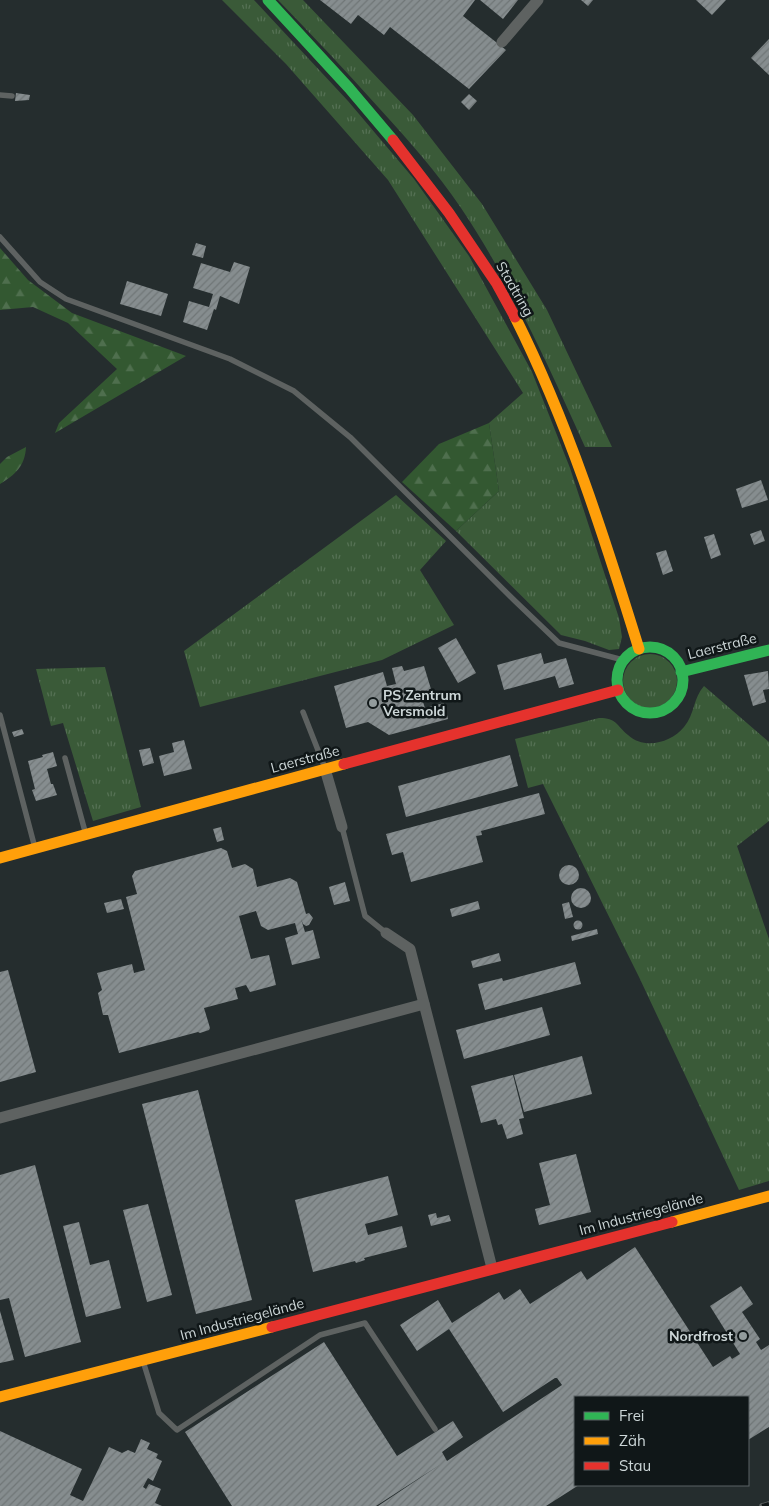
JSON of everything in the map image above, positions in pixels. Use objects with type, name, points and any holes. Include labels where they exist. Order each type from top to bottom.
[{"type":"street","name":"Stadtring","points":[[268,0],[311,45],[417,169],[454,219],[510,306],[564,424],[639,649]]},
{"type":"street","points":[[502,42],[538,0]]},
{"type":"street","points":[[655,648],[666,651],[676,660],[682,672],[681,690],[677,699],[670,706],[653,713],[642,712],[632,708],[623,700],[618,690],[618,674],[623,660],[631,652],[639,649],[655,648]]},
{"type":"street","name":"Laerstraße","points":[[682,672],[769,650]]},
{"type":"street","name":"Laerstraße","points":[[0,858],[618,690]]},
{"type":"street","points":[[326,769],[342,827]]},
{"type":"street","points":[[386,933],[410,949],[492,1268]]},
{"type":"street","points":[[0,1118],[424,1004]]},
{"type":"street","name":"Im Industriegelände","points":[[0,1397],[769,1196]]},
{"type":"lane","points":[[0,95],[12,96]]},
{"type":"lane","points":[[0,237],[40,282],[66,299],[230,359],[294,391],[350,438],[559,643],[623,660]]},
{"type":"lane","points":[[302,712],[326,769]]},
{"type":"lane","points":[[0,715],[35,849]]},
{"type":"lane","points":[[65,758],[86,835]]},
{"type":"lane","points":[[342,827],[365,916],[386,933]]},
{"type":"lane","points":[[143,1361],[159,1413],[178,1430],[320,1335],[365,1323],[435,1429]]},
{"type":"green space","points":[[222,0],[254,0],[348,101],[414,179],[469,256],[532,372],[570,468],[619,618],[622,637],[619,649],[609,650],[561,635],[456,531],[499,491],[489,423],[523,393],[388,180],[286,64]]},
{"type":"green space","points":[[278,0],[303,0],[413,115],[482,204],[547,310],[612,447],[585,447],[543,355],[496,265],[461,208],[442,182],[367,94]]},
{"type":"green space","points":[[0,248],[28,280],[72,313],[186,356],[55,433],[59,423],[117,369],[68,323],[33,307],[0,310]]},
{"type":"green space","points":[[489,423],[499,491],[456,531],[402,482],[439,444]]},
{"type":"green space","points":[[26,447],[24,460],[21,465],[10,477],[0,484],[0,464],[7,457]]},
{"type":"green space","points":[[396,495],[446,541],[420,570],[454,625],[382,660],[200,707],[184,651]]},
{"type":"green space","points":[[645,654],[655,654],[669,662],[675,671],[677,681],[675,691],[669,700],[655,708],[645,708],[635,703],[628,696],[623,686],[623,676],[628,666],[635,659]]},
{"type":"green space","points":[[105,667],[141,807],[93,821],[63,723],[51,726],[36,669]]},
{"type":"green space","points":[[704,686],[769,742],[769,821],[737,846],[769,939],[769,1181],[739,1190],[639,977],[543,784],[528,788],[515,739],[605,718],[616,723],[634,740],[649,743],[665,741],[679,733],[688,722],[700,691]]},
{"type":"building","points":[[320,0],[475,0],[463,16],[506,50],[469,89],[390,27],[384,35],[358,15],[351,24]]},
{"type":"building","points":[[480,0],[518,0],[503,19]]},
{"type":"building","points":[[581,0],[593,0],[588,6]]},
{"type":"building","points":[[696,0],[726,0],[712,15]]},
{"type":"building","points":[[769,39],[769,75],[751,58]]},
{"type":"building","points":[[16,93],[30,95],[29,100],[15,101]]},
{"type":"building","points":[[469,94],[477,101],[469,110],[461,102]]},
{"type":"building","points":[[196,243],[206,246],[203,258],[192,255]]},
{"type":"building","points":[[234,262],[250,267],[239,304],[220,296],[207,330],[183,322],[189,301],[209,307],[213,294],[193,288],[201,263],[230,272]]},
{"type":"building","points":[[127,281],[168,294],[161,316],[120,304]]},
{"type":"building","points":[[761,480],[768,500],[742,508],[736,489]]},
{"type":"building","points":[[761,530],[765,541],[754,545],[750,534]]},
{"type":"building","points":[[714,534],[721,555],[711,559],[704,537]]},
{"type":"building","points":[[666,550],[673,571],[663,575],[656,553]]},
{"type":"building","points":[[456,638],[476,673],[458,683],[438,648]]},
{"type":"building","points":[[541,653],[544,664],[566,658],[574,684],[559,688],[555,676],[504,690],[497,665]]},
{"type":"building","points":[[402,666],[404,671],[424,666],[434,699],[423,702],[425,708],[444,703],[448,719],[389,735],[368,722],[346,728],[334,686],[383,672],[387,686],[396,684],[392,668]]},
{"type":"building","points":[[768,671],[769,689],[763,690],[766,702],[753,706],[744,675]]},
{"type":"building","points":[[22,729],[24,734],[14,737],[12,732]]},
{"type":"building","points":[[184,740],[192,769],[164,776],[159,756],[174,752],[172,743]]},
{"type":"building","points":[[150,748],[154,763],[143,766],[139,750]]},
{"type":"building","points":[[53,752],[57,766],[47,769],[51,784],[53,784],[57,795],[36,801],[32,790],[35,789],[28,761]]},
{"type":"building","points":[[510,755],[518,786],[406,817],[398,786]]},
{"type":"building","points":[[539,793],[545,814],[481,831],[482,835],[476,836],[483,862],[411,882],[403,852],[392,855],[386,834]]},
{"type":"building","points":[[221,827],[224,840],[217,842],[213,829]]},
{"type":"building","points":[[221,848],[227,851],[232,868],[245,864],[253,869],[257,887],[290,878],[297,882],[306,914],[309,913],[313,918],[309,925],[306,926],[301,919],[305,932],[313,930],[320,958],[292,965],[285,938],[298,934],[295,923],[268,930],[261,926],[256,911],[239,916],[251,959],[269,955],[276,985],[250,992],[246,985],[235,988],[238,999],[204,1008],[209,1030],[119,1053],[108,1015],[103,1015],[98,993],[102,990],[97,973],[132,964],[134,973],[145,970],[126,897],[137,894],[132,876],[135,871]]},
{"type":"building","points":[[569,865],[576,868],[579,875],[576,882],[569,885],[562,882],[559,875],[562,868]]},
{"type":"building","points":[[345,882],[350,901],[334,905],[329,887]]},
{"type":"building","points":[[581,888],[588,891],[591,898],[588,905],[581,908],[574,905],[571,898],[574,891]]},
{"type":"building","points":[[121,899],[124,909],[107,913],[104,903]]},
{"type":"building","points":[[478,901],[480,909],[452,917],[450,909]]},
{"type":"building","points":[[569,902],[573,917],[565,919],[562,904]]},
{"type":"building","points":[[578,921],[582,925],[578,929],[574,925]]},
{"type":"building","points":[[597,929],[598,934],[572,941],[571,936]]},
{"type":"building","points":[[499,953],[501,961],[473,968],[471,961]]},
{"type":"building","points":[[575,962],[581,984],[485,1010],[478,984],[502,978],[503,981]]},
{"type":"building","points":[[8,970],[36,1072],[0,1082],[0,972]]},
{"type":"building","points":[[542,1007],[550,1035],[464,1059],[456,1030]]},
{"type":"building","points":[[582,1056],[592,1094],[524,1112],[514,1075]]},
{"type":"building","points":[[513,1075],[524,1118],[519,1119],[523,1134],[507,1139],[502,1124],[498,1125],[496,1119],[481,1123],[471,1086]]},
{"type":"building","points":[[198,1090],[252,1300],[196,1314],[142,1104]]},
{"type":"building","points":[[576,1154],[591,1212],[539,1225],[535,1209],[550,1205],[539,1163]]},
{"type":"building","points":[[35,1165],[81,1342],[25,1357],[9,1298],[0,1300],[0,1175]]},
{"type":"building","points":[[388,1176],[398,1215],[365,1224],[368,1235],[402,1226],[407,1247],[364,1258],[365,1260],[356,1263],[355,1261],[313,1272],[295,1200]]},
{"type":"building","points":[[148,1204],[172,1295],[147,1302],[123,1210]]},
{"type":"building","points":[[436,1213],[437,1218],[449,1215],[451,1221],[431,1226],[428,1215]]},
{"type":"building","points":[[79,1222],[90,1265],[109,1260],[121,1308],[86,1317],[63,1226]]},
{"type":"building","points":[[635,1247],[713,1367],[730,1356],[732,1359],[740,1354],[710,1306],[741,1286],[753,1304],[742,1312],[760,1339],[756,1342],[761,1350],[769,1345],[769,1427],[749,1439],[749,1396],[574,1396],[574,1486],[577,1486],[546,1506],[378,1506],[441,1464],[376,1506],[232,1506],[185,1432],[324,1342],[397,1456],[453,1421],[463,1437],[442,1452],[447,1461],[562,1385],[555,1378],[503,1412],[449,1329],[417,1351],[400,1325],[438,1300],[452,1323],[499,1292],[504,1300],[520,1289],[530,1304],[581,1271],[587,1280]]},
{"type":"building","points":[[0,1311],[14,1360],[0,1363]]},
{"type":"building","points":[[0,1431],[82,1469],[70,1495],[83,1501],[109,1447],[122,1453],[128,1450],[135,1453],[141,1439],[150,1443],[147,1449],[158,1454],[156,1458],[162,1461],[153,1481],[148,1478],[143,1487],[146,1489],[149,1484],[161,1489],[155,1503],[162,1506],[0,1506]]},
{"type":"railway","points":[[762,1506],[769,1504]]},
{"type":"traffic: fast","points":[[268,0],[349,88],[393,140]]},
{"type":"traffic: fast","points":[[650,647],[662,650],[673,657],[680,668],[683,680],[680,692],[673,703],[662,710],[650,713],[638,710],[627,703],[620,692],[617,680],[620,668],[627,657],[638,650],[650,647]]},
{"type":"traffic: fast","points":[[681,672],[769,650]]},
{"type":"traffic: slow","points":[[515,317],[552,398],[584,480],[639,649]]},
{"type":"traffic: slow","points":[[0,858],[344,764]]},
{"type":"traffic: slow","points":[[672,1222],[769,1196]]},
{"type":"traffic: slow","points":[[0,1397],[272,1327]]},
{"type":"traffic: jam","points":[[393,140],[449,213],[497,284],[515,317]]},
{"type":"traffic: jam","points":[[344,764],[618,690]]},
{"type":"traffic: jam","points":[[272,1327],[672,1222]]},
{"type":"place","name":"PS Zentrum Versmold","points":[[373,703]]},
{"type":"place","name":"Nordfrost","points":[[743,1336]]}]
